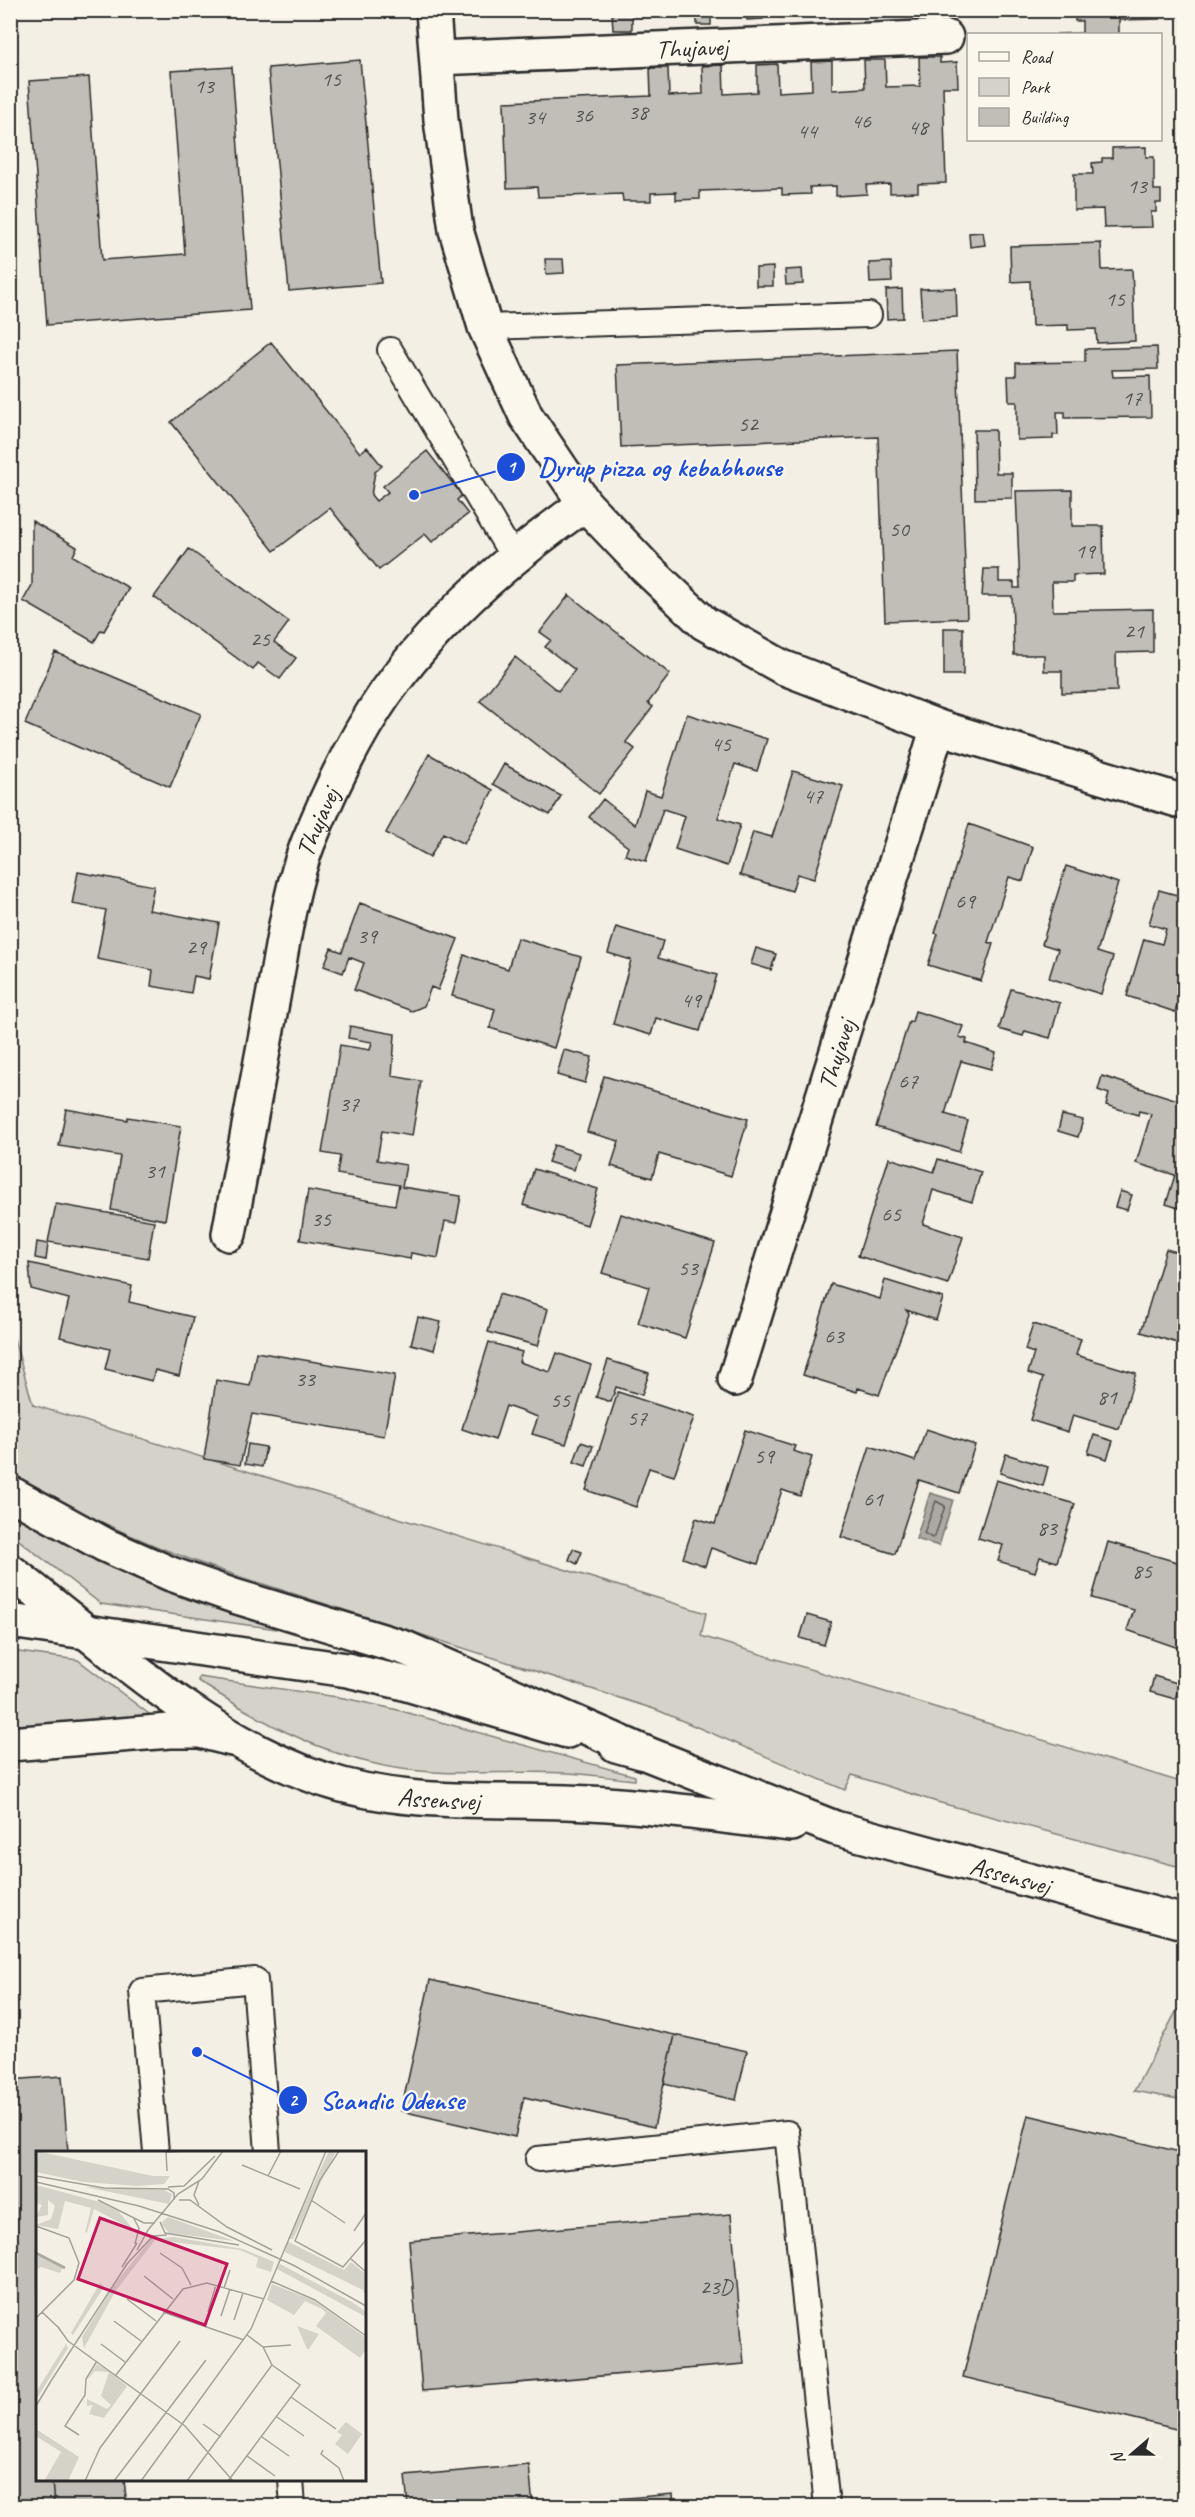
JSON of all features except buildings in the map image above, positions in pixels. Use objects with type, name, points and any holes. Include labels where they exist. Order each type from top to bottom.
[{"type":"main road","points":[[433,10],[441,120],[456,230],[485,327],[526,416],[585,504],[646,568],[704,623],[782,667],[938,727],[1185,802]]},
{"type":"main road","name":"Thujavej","points":[[437,58],[945,37]]},
{"type":"main road","name":"Thujavej","points":[[229,1234],[286,928],[308,845],[342,770],[385,694],[428,642],[481,588],[555,525],[585,504]]},
{"type":"main road","name":"Thujavej","points":[[735,1379],[938,727]]},
{"type":"main road","points":[[10,1493],[105,1545],[171,1574],[234,1596],[405,1648],[645,1753]]},
{"type":"main road","name":"Assensvej","points":[[10,1571],[186,1708],[232,1739],[323,1780],[381,1795],[446,1802],[567,1802],[835,1828]]},
{"type":"main road","name":"Assensvej","points":[[10,1621],[347,1670],[400,1682],[645,1753],[835,1828],[1185,1922]]},
{"type":"main road","points":[[10,1744],[170,1731],[200,1731],[232,1739]]},
{"type":"lane","points":[[485,327],[870,315]]},
{"type":"lane","points":[[390,350],[515,560]]},
{"type":"lane","points":[[156,2151],[142,1991],[255,1980],[268,2151]]},
{"type":"lane","points":[[538,2158],[787,2133],[827,2506]]},
{"type":"lane","points":[[291,2481],[293,2506]]},
{"type":"green space","points":[[10,1325],[33,1405],[706,1613],[701,1636],[1184,1783],[1184,1868],[937,1802],[852,1775],[845,1790],[657,1710],[238,1576],[121,1531],[65,1504],[11,1473]]},
{"type":"green space","points":[[10,1510],[277,1625],[276,1629],[101,1604],[11,1534]]},
{"type":"green space","points":[[11,1651],[78,1660],[149,1714],[148,1718],[11,1728]]},
{"type":"green space","points":[[199,1677],[344,1698],[394,1709],[635,1776],[635,1780],[544,1772],[429,1772],[384,1766],[334,1752],[287,1732],[220,1695],[198,1681]]},
{"type":"green space","points":[[1177,2010],[1184,2012],[1184,2100],[1134,2091]]},
{"type":"water","points":[[930,1493],[953,1500],[939,1546],[916,1539]]},
{"type":"place","name":"Dyrup pizza og kebabhouse","points":[[414,495]]},
{"type":"place","name":"Scandic Odense","points":[[197,2052]]}]
